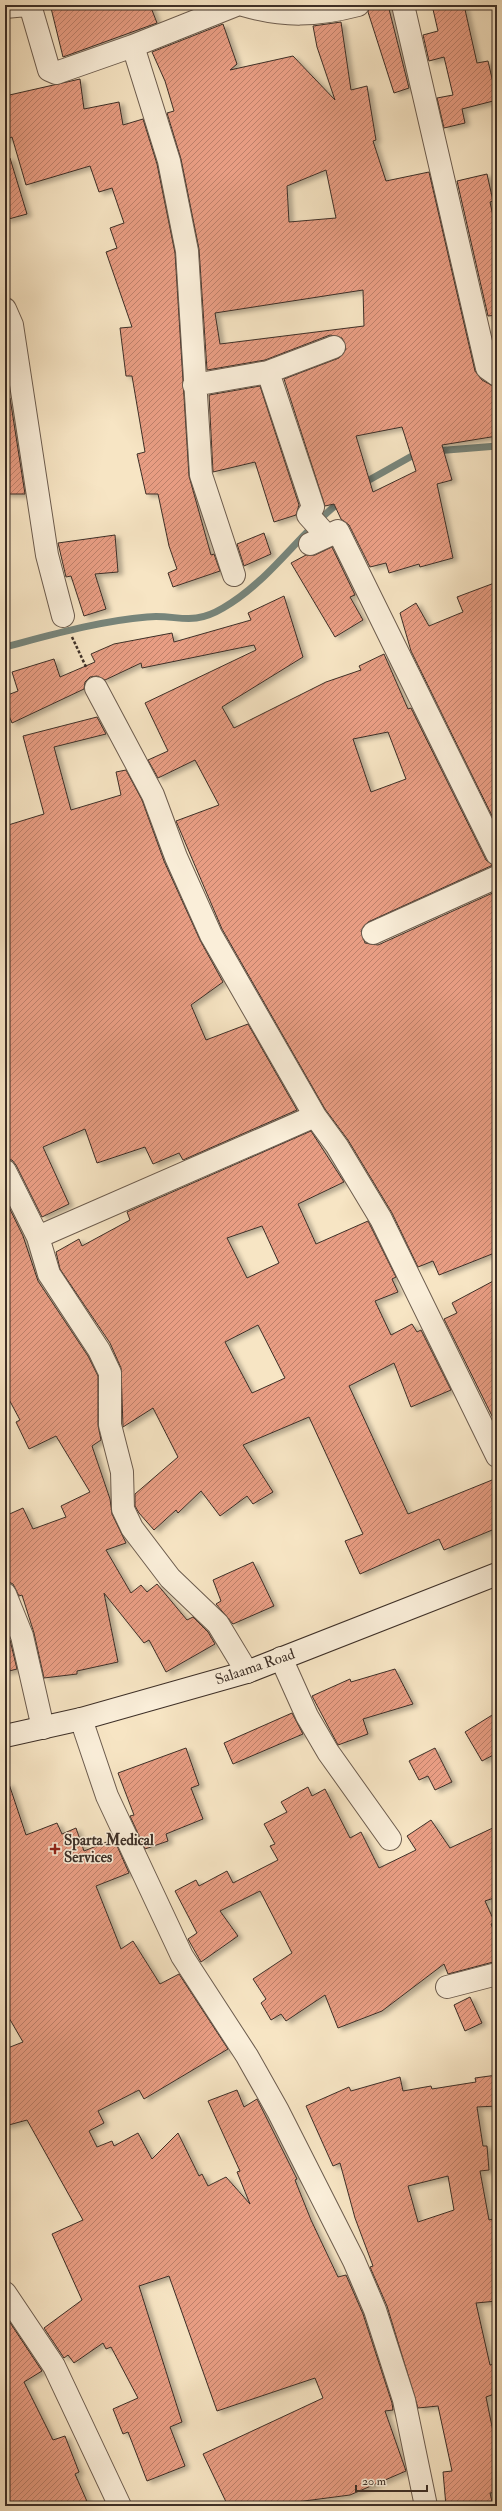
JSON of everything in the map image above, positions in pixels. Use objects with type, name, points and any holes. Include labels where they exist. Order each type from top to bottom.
[{"type":"street","points":[[5,7],[28,5],[49,70],[56,73],[133,46],[236,5]]},
{"type":"street","points":[[243,5],[281,13],[305,15],[330,12],[358,5]]},
{"type":"street","points":[[403,5],[487,368],[497,375]]},
{"type":"street","points":[[133,46],[167,154],[187,251],[194,384],[201,475],[234,575]]},
{"type":"street","points":[[5,309],[12,325],[47,555],[63,616]]},
{"type":"street","points":[[194,384],[268,372],[334,347]]},
{"type":"street","points":[[268,372],[314,507],[308,515],[317,532],[338,531],[497,854]]},
{"type":"street","points":[[96,688],[153,795],[176,857],[211,935],[315,1116],[337,1146],[381,1219],[497,1456]]},
{"type":"street","points":[[373,932],[497,877]]},
{"type":"street","points":[[38,1237],[315,1116]]},
{"type":"street","points":[[5,1171],[38,1237],[44,1262],[54,1284],[99,1350],[110,1373],[110,1425],[122,1472],[123,1509],[132,1528],[170,1578],[218,1624],[247,1672]]},
{"type":"street","name":"Salaama Road","points":[[5,1736],[81,1719],[247,1672],[497,1574]]},
{"type":"street","points":[[5,1594],[22,1636],[43,1728]]},
{"type":"street","points":[[282,1658],[307,1716],[328,1752],[390,1839]]},
{"type":"street","points":[[81,1719],[107,1796],[176,1943],[247,2056],[278,2111],[354,2260],[374,2310],[404,2400],[426,2506]]},
{"type":"street","points":[[447,1987],[497,1974]]},
{"type":"street","points":[[5,2293],[54,2366],[120,2506]]},
{"type":"building","points":[[64,5],[150,5],[157,23],[63,57],[51,8]]},
{"type":"building","points":[[370,5],[388,5],[409,88],[394,93],[368,12]]},
{"type":"building","points":[[432,5],[464,5],[477,63],[488,61],[497,100],[462,109],[465,123],[444,128],[437,98],[453,95],[444,57],[429,61],[423,35],[438,31]]},
{"type":"building","points":[[341,22],[351,90],[367,86],[376,140],[373,141],[386,181],[429,172],[475,371],[482,380],[493,386],[497,416],[497,436],[442,445],[452,480],[437,484],[453,558],[420,567],[419,564],[389,573],[386,563],[370,567],[349,525],[341,519],[334,504],[325,506],[284,379],[339,358],[346,349],[342,338],[330,335],[265,360],[207,370],[199,249],[181,159],[167,113],[174,111],[165,81],[152,52],[223,24],[237,64],[230,70],[293,56],[335,100],[317,47],[313,26]],"holes":[[[326,170],[336,218],[289,222],[287,186]],[[363,290],[364,326],[220,344],[215,313]],[[402,427],[416,471],[373,492],[356,436]]]},
{"type":"building","points":[[80,79],[84,109],[119,102],[123,125],[143,119],[157,164],[175,253],[189,476],[211,555],[214,554],[220,571],[173,587],[168,573],[177,569],[169,546],[158,494],[146,494],[137,454],[145,452],[132,376],[126,376],[120,328],[132,327],[106,252],[117,248],[110,228],[124,223],[112,188],[99,192],[90,166],[26,185],[12,137],[5,140],[5,96]]},
{"type":"building","points":[[5,158],[10,158],[27,214],[5,220]]},
{"type":"building","points":[[487,174],[493,201],[490,202],[497,235],[497,315],[488,316],[457,181]]},
{"type":"building","points":[[260,386],[299,505],[296,515],[274,522],[255,462],[213,472],[209,395]]},
{"type":"building","points":[[5,398],[10,398],[25,494],[5,494]]},
{"type":"building","points":[[264,533],[271,554],[244,566],[237,544]]},
{"type":"building","points":[[115,535],[118,572],[95,574],[106,609],[84,616],[71,576],[66,577],[58,543]]},
{"type":"building","points":[[332,547],[355,595],[350,597],[363,620],[335,637],[291,563],[306,555],[315,555]]},
{"type":"building","points":[[497,582],[497,826],[411,651],[400,613],[416,603],[429,626],[463,612],[457,597]]},
{"type":"building","points":[[284,596],[303,657],[222,707],[234,728],[326,682],[361,670],[359,666],[384,654],[408,709],[411,708],[486,860],[493,865],[368,922],[361,931],[365,943],[378,945],[497,891],[497,1252],[439,1275],[433,1261],[418,1267],[392,1213],[348,1140],[325,1109],[222,929],[176,821],[219,805],[195,760],[158,778],[148,760],[168,751],[145,703],[256,650],[254,645],[142,668],[141,663],[105,680],[97,676],[90,677],[85,682],[84,689],[12,723],[5,706],[5,696],[18,691],[12,672],[54,659],[60,677],[95,662],[91,654],[114,644],[172,633],[174,642],[251,620],[248,613]],"holes":[[[388,732],[406,779],[371,792],[353,739]]]},
{"type":"building","points":[[97,717],[106,734],[54,747],[71,810],[121,795],[116,772],[126,770],[142,800],[164,861],[200,940],[223,982],[191,1005],[206,1040],[248,1024],[297,1110],[183,1160],[179,1153],[153,1164],[145,1147],[97,1163],[85,1129],[43,1147],[69,1204],[42,1217],[16,1165],[12,1160],[5,1159],[5,826],[44,814],[23,736]]},
{"type":"building","points":[[311,1131],[344,1182],[298,1204],[316,1244],[368,1221],[396,1277],[392,1279],[398,1292],[375,1301],[391,1335],[412,1324],[417,1332],[421,1330],[451,1390],[411,1407],[394,1363],[349,1386],[408,1514],[497,1478],[497,1528],[444,1550],[439,1539],[360,1574],[345,1541],[363,1534],[309,1417],[243,1445],[273,1492],[253,1504],[247,1496],[220,1516],[201,1491],[178,1513],[176,1510],[154,1530],[139,1513],[135,1506],[135,1494],[178,1457],[153,1408],[123,1427],[121,1368],[110,1343],[60,1269],[56,1252],[79,1239],[82,1246],[130,1220],[127,1212]],"holes":[[[262,1226],[279,1263],[247,1278],[227,1238]],[[258,1325],[285,1378],[252,1393],[225,1342]]]},
{"type":"building","points":[[5,1199],[23,1236],[38,1281],[88,1356],[98,1376],[98,1425],[101,1440],[92,1446],[110,1499],[112,1514],[126,1543],[106,1550],[131,1593],[141,1585],[147,1592],[157,1584],[187,1620],[193,1617],[208,1632],[215,1644],[166,1672],[149,1640],[144,1643],[104,1593],[118,1662],[77,1671],[77,1674],[44,1678],[34,1633],[22,1595],[19,1596],[13,1584],[9,1582],[5,1572],[5,1516],[23,1508],[33,1529],[66,1517],[61,1506],[90,1492],[56,1436],[29,1449],[16,1422],[20,1420],[5,1392]]},
{"type":"building","points":[[497,1279],[497,1426],[444,1319],[457,1313],[452,1303]]},
{"type":"building","points":[[253,1562],[274,1606],[233,1624],[216,1604],[221,1601],[213,1580]]},
{"type":"building","points":[[10,1640],[17,1669],[5,1672],[5,1642]]},
{"type":"building","points":[[395,1669],[413,1704],[363,1719],[368,1734],[338,1745],[312,1696],[350,1679],[351,1682]]},
{"type":"building","points":[[497,1712],[497,1753],[482,1761],[465,1732]]},
{"type":"building","points":[[292,1713],[303,1734],[233,1764],[224,1743]]},
{"type":"building","points":[[186,1748],[199,1785],[191,1788],[203,1819],[166,1834],[168,1841],[145,1849],[130,1816],[134,1815],[118,1773]]},
{"type":"building","points":[[435,1748],[452,1782],[435,1790],[428,1776],[419,1780],[409,1761]]},
{"type":"building","points":[[5,1784],[9,1784],[26,1835],[57,1823],[62,1834],[76,1828],[84,1851],[114,1839],[129,1873],[96,1886],[121,1949],[133,1941],[160,1984],[179,1974],[228,2049],[144,2099],[139,2090],[98,2111],[104,2123],[89,2131],[97,2147],[112,2141],[114,2146],[138,2133],[152,2159],[178,2133],[199,2176],[202,2174],[208,2186],[226,2177],[250,2204],[237,2172],[240,2171],[208,2101],[237,2090],[244,2107],[257,2099],[297,2179],[295,2180],[311,2220],[338,2277],[346,2275],[363,2314],[392,2403],[393,2410],[385,2411],[406,2471],[350,2495],[281,2504],[281,2506],[228,2506],[203,2454],[323,2398],[315,2378],[217,2411],[169,2276],[139,2286],[182,2422],[170,2427],[185,2466],[147,2481],[128,2432],[123,2434],[113,2409],[138,2398],[111,2347],[106,2349],[103,2343],[74,2363],[68,2355],[64,2358],[44,2328],[82,2300],[52,2234],[83,2220],[27,2120],[5,2126],[5,2049],[23,2042],[5,2011]]},
{"type":"building","points":[[308,1787],[312,1796],[325,1789],[350,1838],[361,1832],[379,1868],[416,1850],[407,1836],[431,1820],[450,1848],[497,1826],[497,1897],[485,1901],[495,1923],[491,1924],[497,1938],[497,1961],[448,1974],[444,1964],[382,2011],[338,2028],[325,1995],[286,2021],[281,2014],[271,2020],[261,2003],[266,1999],[253,1979],[292,1953],[260,1891],[220,1911],[238,1936],[201,1962],[188,1939],[197,1933],[175,1891],[196,1880],[199,1886],[227,1871],[233,1883],[278,1860],[270,1846],[275,1844],[264,1824],[287,1812],[281,1802]]},
{"type":"building","points":[[470,1997],[482,2023],[465,2031],[454,2005]]},
{"type":"building","points":[[497,2075],[497,2106],[477,2107],[483,2146],[487,2146],[489,2170],[480,2171],[489,2220],[497,2218],[497,2301],[476,2303],[490,2365],[497,2363],[497,2393],[486,2397],[497,2451],[497,2492],[490,2493],[493,2506],[446,2506],[443,2472],[452,2471],[438,2406],[418,2408],[387,2306],[370,2267],[373,2266],[355,2218],[340,2163],[333,2166],[306,2106],[349,2087],[351,2091],[400,2077],[403,2091],[431,2086],[432,2089],[476,2082],[475,2078]],"holes":[[[448,2176],[454,2210],[418,2222],[408,2186]]]},
{"type":"building","points":[[5,2315],[42,2371],[24,2382],[53,2440],[65,2436],[79,2472],[75,2474],[89,2506],[5,2506]]},
{"type":"waterway","points":[[435,451],[497,446]]},
{"type":"waterway","points":[[362,484],[419,452]]},
{"type":"waterway","points":[[5,647],[75,629],[129,619],[147,617],[193,618],[212,614],[240,597],[270,571],[311,527],[341,501]]},
{"type":"place","name":"Sparta Medical Services","points":[[55,1849]]}]
